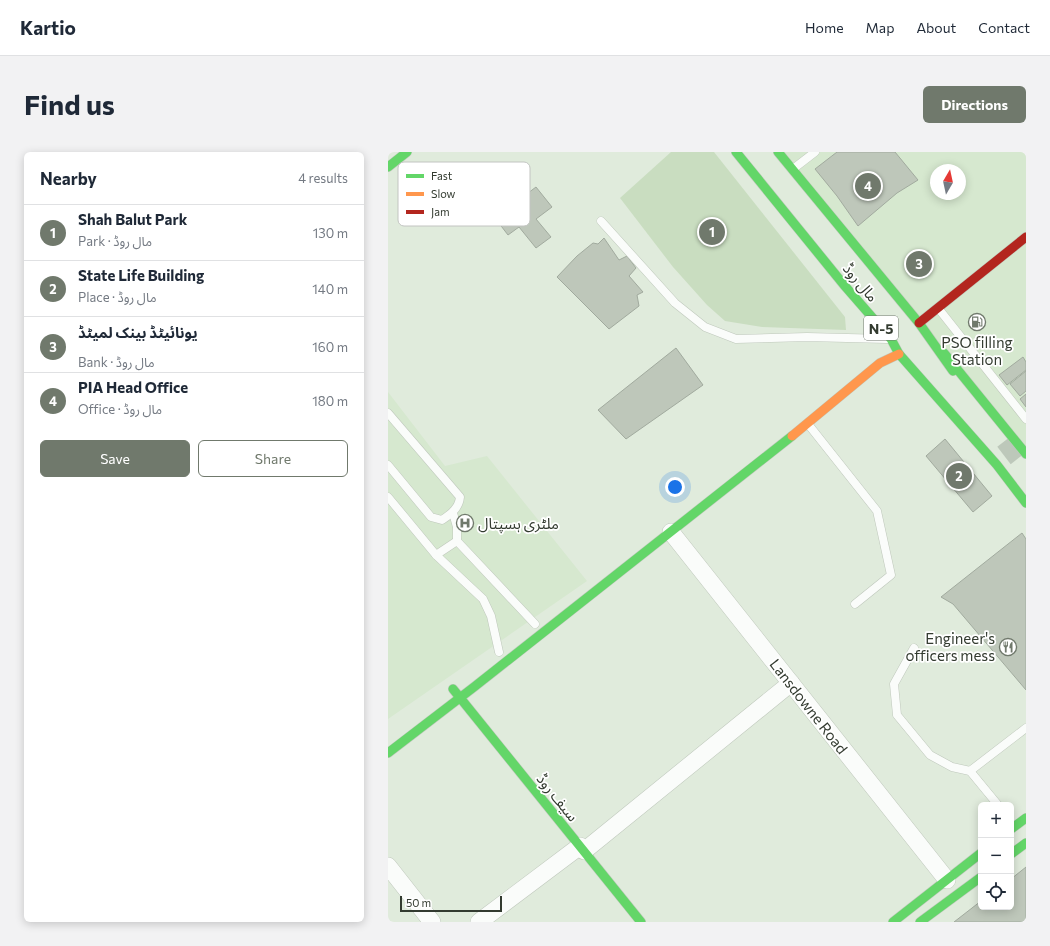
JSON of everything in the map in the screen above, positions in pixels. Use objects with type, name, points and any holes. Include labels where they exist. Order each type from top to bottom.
[{"type":"main road","points":[[388,167],[407,152]]},
{"type":"main road","name":"مال روڈ","points":[[736,152],[844,285],[891,339],[899,354],[997,465],[1026,503]]},
{"type":"main road","name":"مال روڈ","points":[[778,152],[919,323],[952,371]]},
{"type":"main road","points":[[1026,237],[919,323],[1026,454]]},
{"type":"main road","points":[[879,349],[891,339],[935,381]]},
{"type":"main road","points":[[388,753],[671,532],[808,423],[880,363],[899,354]]},
{"type":"main road","name":"سیف روڈ","points":[[462,682],[450,691],[460,698],[640,921]]},
{"type":"main road","points":[[1014,824],[1026,818]]},
{"type":"main road","points":[[1014,852],[1026,843]]},
{"type":"main road","points":[[893,922],[978,855]]},
{"type":"main road","points":[[920,922],[978,879]]},
{"type":"street","name":"Lansdowne Road","points":[[671,532],[947,880]]},
{"type":"street","points":[[479,922],[582,848],[791,683]]},
{"type":"street","points":[[388,866],[432,922]]},
{"type":"lane","points":[[792,170],[815,152]]},
{"type":"lane","points":[[601,221],[676,303],[705,327],[736,339],[807,337],[891,339]]},
{"type":"lane","points":[[937,308],[1026,419]]},
{"type":"lane","points":[[388,413],[460,496],[459,502],[453,513],[442,520],[431,517],[388,466]]},
{"type":"lane","points":[[808,423],[877,511],[891,575],[855,604]]},
{"type":"lane","points":[[388,497],[436,555],[483,599],[491,616],[499,652]]},
{"type":"lane","points":[[453,513],[457,527],[457,541],[535,624]]},
{"type":"lane","points":[[436,555],[457,541]]},
{"type":"lane","points":[[914,648],[894,684],[896,715],[930,755],[952,767],[970,771],[996,802]]},
{"type":"lane","points":[[970,771],[1026,728]]},
{"type":"shaded area","points":[[671,152],[714,152],[845,317],[846,330],[762,327],[725,321],[707,305],[673,267],[620,198]]},
{"type":"shaded area","points":[[778,152],[1026,152],[1026,451]]},
{"type":"shaded area","name":"ملٹری ہسپتال","points":[[388,392],[445,466],[487,456],[587,581],[388,719]]},
{"type":"building","points":[[837,152],[895,152],[918,180],[897,193],[858,226],[837,196],[815,169]]},
{"type":"building","points":[[536,187],[552,207],[536,219],[551,237],[536,248],[519,227],[508,235],[501,226],[530,226],[530,192]]},
{"type":"building","points":[[604,238],[619,260],[627,256],[636,268],[629,276],[643,292],[637,295],[639,306],[609,329],[557,277],[577,256],[593,243],[598,244]]},
{"type":"building","points":[[676,348],[703,385],[626,439],[598,410]]},
{"type":"building","points":[[1023,357],[1026,362],[1026,370],[1007,385],[999,375]]},
{"type":"building","points":[[1026,371],[1026,391],[1020,396],[1010,384]]},
{"type":"building","points":[[1026,394],[1026,407],[1020,399]]},
{"type":"building","points":[[945,439],[992,496],[973,512],[926,456]]},
{"type":"building","name":"Engineer's officers mess","points":[[1022,533],[1026,539],[1026,690],[953,604],[941,597]]},
{"type":"building","points":[[1026,867],[1026,922],[954,922],[978,903],[978,910],[1014,910],[1014,877]]},
{"type":"tunnel","points":[[1006,440],[1026,466]]},
{"type":"traffic: fast","points":[[388,167],[407,152]]},
{"type":"traffic: fast","points":[[736,152],[844,285],[891,339],[899,354],[997,465],[1026,503]]},
{"type":"traffic: fast","points":[[778,152],[919,323],[953,371]]},
{"type":"traffic: fast","points":[[944,353],[1026,454]]},
{"type":"traffic: fast","points":[[388,753],[792,436]]},
{"type":"traffic: fast","points":[[453,689],[641,922]]},
{"type":"traffic: fast","points":[[1014,827],[1026,818]]},
{"type":"traffic: fast","points":[[1014,852],[1026,843]]},
{"type":"traffic: fast","points":[[893,922],[978,855]]},
{"type":"traffic: fast","points":[[920,922],[978,879]]},
{"type":"traffic: slow","points":[[792,436],[880,363],[899,354]]},
{"type":"traffic: jam","points":[[919,323],[1026,237]]},
{"type":"place","name":"PIA Head Office","points":[[868,186]]},
{"type":"place","name":"Shah Balut Park","points":[[712,232]]},
{"type":"place","name":"یونائیٹڈ بینک لمیٹڈ","points":[[919,264]]},
{"type":"place","name":"PSO filling Station","points":[[977,322]]},
{"type":"place","name":"State Life Building","points":[[959,476]]},
{"type":"place","name":"ملٹری ہسپتال","points":[[465,523]]},
{"type":"place","name":"Engineer's officers mess","points":[[1008,647]]}]
